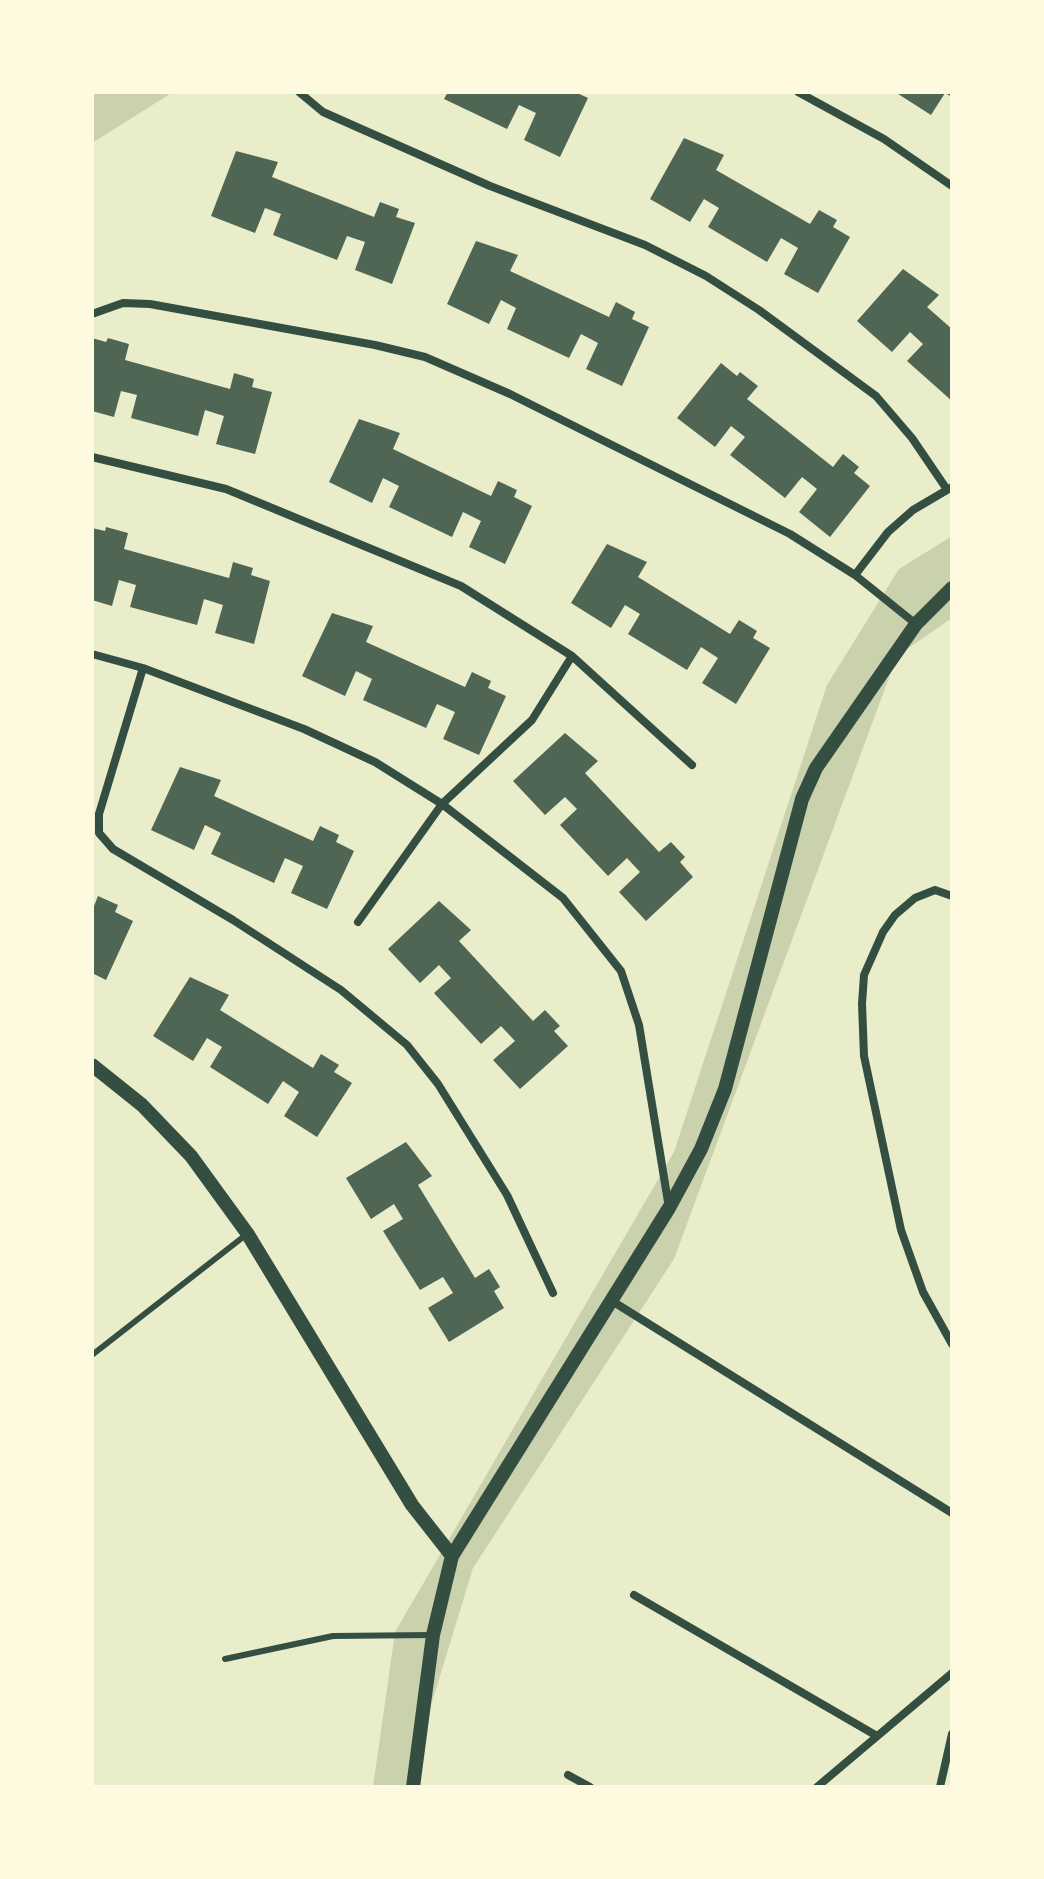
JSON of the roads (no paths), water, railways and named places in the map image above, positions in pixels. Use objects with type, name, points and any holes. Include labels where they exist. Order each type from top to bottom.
[{"type":"street","points":[[299,92],[323,112],[490,186],[645,245],[706,276],[759,310],[876,396],[949,487],[888,532],[855,575]]},
{"type":"street","points":[[798,92],[884,139],[952,186]]},
{"type":"street","points":[[92,314],[123,303],[150,304],[425,357],[510,394],[790,534],[855,575],[916,624]]},
{"type":"street","points":[[92,457],[226,489],[461,586],[572,656],[692,765]]},
{"type":"street","points":[[413,1787],[433,1635],[452,1556],[669,1208],[701,1149],[725,1089],[802,799],[816,768],[916,624],[952,588]]},
{"type":"street","points":[[92,654],[143,668],[304,729],[375,762],[442,804],[563,898],[621,971],[639,1025],[669,1208]]},
{"type":"street","points":[[358,922],[442,804],[532,720],[572,656]]},
{"type":"street","points":[[143,668],[99,814],[99,833],[113,849],[233,920],[341,990],[407,1045],[438,1084],[507,1195],[553,1293]]},
{"type":"street","points":[[952,896],[935,890],[915,898],[895,915],[883,932],[864,975],[862,1004],[864,1056],[901,1230],[923,1292],[952,1344]]},
{"type":"street","points":[[92,1065],[142,1105],[191,1156],[247,1233],[390,1470],[452,1556]]},
{"type":"street","points":[[612,1301],[952,1513]]},
{"type":"street","points":[[634,1595],[877,1736]]},
{"type":"street","points":[[817,1787],[952,1673]]},
{"type":"street","points":[[952,1734],[941,1784],[952,1786]]},
{"type":"street","points":[[568,1775],[590,1787]]},
{"type":"lane","points":[[92,1355],[247,1233]]},
{"type":"lane","points":[[225,1659],[333,1636],[433,1635]]}]
